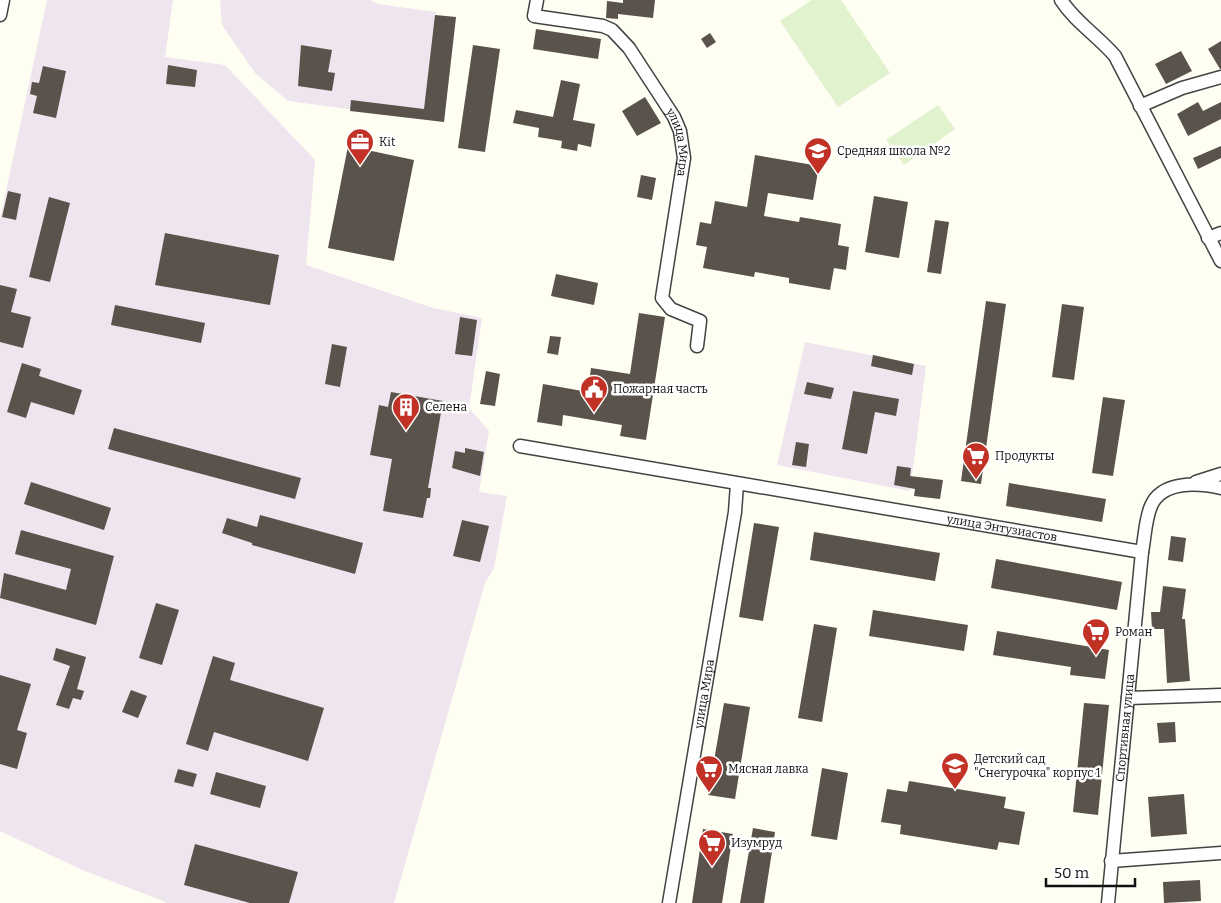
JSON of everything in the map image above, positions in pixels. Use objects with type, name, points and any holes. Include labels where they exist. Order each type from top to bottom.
[{"type":"street","points":[[0,14],[3,0]]},
{"type":"street","name":"улица Мира","points":[[536,0],[534,16],[603,26],[621,37],[674,117],[680,131],[684,158],[662,298],[671,309],[700,321],[697,346]]},
{"type":"street","points":[[1061,0],[1078,22],[1105,44],[1115,56],[1221,261]]},
{"type":"street","points":[[1140,106],[1182,88],[1221,77]]},
{"type":"street","points":[[1208,238],[1221,233]]},
{"type":"street","name":"улица Энтузиастов","points":[[520,446],[1142,552]]},
{"type":"street","points":[[1142,552],[1151,504],[1165,490],[1221,474]]},
{"type":"street","name":"улица Мира","points":[[669,903],[733,522],[737,484]]},
{"type":"street","points":[[1189,484],[1221,488]]},
{"type":"street","name":"Спортивная улица","points":[[1108,903],[1142,552]]},
{"type":"street","points":[[1128,698],[1221,695]]},
{"type":"street","points":[[1111,860],[1221,853]]},
{"type":"shaded area","points":[[47,0],[173,0],[165,57],[225,65],[315,160],[306,265],[433,308],[482,318],[469,408],[489,431],[479,492],[507,496],[494,568],[485,583],[394,903],[168,903],[80,869],[0,831],[0,219]]},
{"type":"shaded area","points":[[220,0],[370,0],[378,4],[436,12],[436,15],[456,17],[444,122],[288,101],[255,73],[222,25]]},
{"type":"shaded area","points":[[805,342],[926,366],[910,491],[777,465]]},
{"type":"green space","points":[[812,0],[841,0],[890,73],[838,107],[780,21]]},
{"type":"green space","points":[[938,105],[955,129],[904,165],[886,140]]},
{"type":"building","points":[[623,0],[655,0],[653,18],[618,14],[618,19],[606,18],[607,1],[623,3]]},
{"type":"building","points":[[435,15],[456,17],[444,122],[350,111],[351,100],[424,109]]},
{"type":"building","points":[[536,29],[601,39],[598,59],[533,49]]},
{"type":"building","points":[[710,33],[716,42],[707,48],[701,39]]},
{"type":"building","points":[[1221,41],[1221,69],[1220,69],[1208,49]]},
{"type":"building","points":[[301,45],[332,50],[328,72],[335,73],[332,91],[298,86]]},
{"type":"building","points":[[473,45],[500,49],[485,152],[458,148]]},
{"type":"building","points":[[1181,51],[1192,71],[1166,84],[1155,64]]},
{"type":"building","points":[[168,65],[197,70],[195,87],[166,84]]},
{"type":"building","points":[[43,66],[66,71],[56,118],[33,113],[37,96],[30,94],[32,82],[39,83]]},
{"type":"building","points":[[561,80],[580,84],[573,120],[595,124],[591,147],[578,144],[577,151],[561,148],[562,141],[538,137],[539,128],[513,123],[516,110],[553,117]]},
{"type":"building","points":[[645,97],[661,123],[637,136],[622,111]]},
{"type":"building","points":[[1198,102],[1203,111],[1221,102],[1221,119],[1188,136],[1177,114]]},
{"type":"building","points":[[348,146],[414,160],[394,261],[328,248]]},
{"type":"building","points":[[1221,146],[1221,158],[1198,169],[1193,158]]},
{"type":"building","points":[[755,155],[819,166],[813,200],[768,193],[764,216],[799,222],[800,217],[841,224],[838,245],[849,247],[846,270],[834,268],[830,290],[789,283],[789,278],[755,272],[754,277],[703,268],[707,247],[696,245],[700,222],[711,224],[715,201],[747,207]]},
{"type":"building","points":[[641,175],[656,178],[652,200],[637,197]]},
{"type":"building","points":[[8,191],[21,194],[16,220],[2,217]]},
{"type":"building","points":[[874,196],[908,202],[899,258],[865,252]]},
{"type":"building","points":[[49,197],[70,203],[50,282],[29,277]]},
{"type":"building","points":[[935,220],[949,222],[941,274],[927,272]]},
{"type":"building","points":[[165,233],[279,255],[270,305],[155,285]]},
{"type":"building","points":[[556,274],[598,283],[594,305],[551,296]]},
{"type":"building","points":[[0,285],[17,289],[11,312],[31,317],[23,348],[0,342]]},
{"type":"building","points":[[986,301],[1006,304],[981,484],[961,481]]},
{"type":"building","points":[[1062,304],[1084,307],[1074,380],[1052,377]]},
{"type":"building","points":[[115,305],[205,323],[201,343],[111,325]]},
{"type":"building","points":[[639,313],[665,317],[646,440],[620,436],[622,425],[563,415],[562,426],[537,422],[543,384],[588,392],[591,368],[630,374]]},
{"type":"building","points":[[460,317],[477,320],[472,356],[455,354]]},
{"type":"building","points":[[550,336],[561,337],[558,355],[547,353]]},
{"type":"building","points":[[332,344],[347,347],[340,387],[325,384]]},
{"type":"building","points":[[873,355],[914,364],[912,375],[871,366]]},
{"type":"building","points":[[22,363],[41,369],[39,376],[82,390],[74,415],[31,402],[26,418],[7,412]]},
{"type":"building","points":[[486,371],[500,374],[495,406],[480,404]]},
{"type":"building","points":[[807,382],[834,388],[831,399],[804,394]]},
{"type":"building","points":[[853,391],[899,399],[896,416],[875,412],[867,454],[842,449]]},
{"type":"building","name":"Селена","points":[[391,392],[443,401],[428,488],[431,488],[430,498],[427,498],[423,518],[383,511],[392,459],[370,455],[379,405],[388,407]]},
{"type":"building","points":[[1103,397],[1125,400],[1113,476],[1092,473]]},
{"type":"building","points":[[114,428],[301,478],[295,499],[108,449]]},
{"type":"building","points":[[796,442],[809,444],[806,467],[792,465]]},
{"type":"building","name":"Селена","points":[[465,448],[484,452],[480,476],[452,468],[455,451],[465,453]]},
{"type":"building","points":[[897,466],[911,468],[910,476],[943,480],[940,499],[914,496],[915,489],[894,485]]},
{"type":"building","points":[[31,482],[111,508],[104,530],[24,504]]},
{"type":"building","points":[[1009,483],[1106,499],[1102,522],[1006,506]]},
{"type":"building","points":[[260,515],[363,543],[355,574],[252,545],[252,543],[222,533],[227,518],[257,527]]},
{"type":"building","points":[[462,520],[489,526],[480,562],[453,556]]},
{"type":"building","points":[[754,523],[779,527],[763,621],[739,617]]},
{"type":"building","points":[[21,530],[114,556],[96,625],[0,598],[4,573],[66,590],[71,569],[15,554]]},
{"type":"building","points":[[814,532],[940,553],[935,581],[810,560]]},
{"type":"building","points":[[1171,536],[1186,538],[1183,562],[1168,560]]},
{"type":"building","points":[[996,559],[1122,582],[1117,610],[991,588]]},
{"type":"building","points":[[1163,586],[1186,589],[1182,619],[1185,619],[1190,681],[1167,683],[1164,629],[1152,629],[1151,612],[1160,612]]},
{"type":"building","points":[[156,603],[179,610],[162,665],[139,658]]},
{"type":"building","points":[[873,610],[968,625],[964,651],[869,636]]},
{"type":"building","points":[[814,624],[837,628],[822,722],[798,718]]},
{"type":"building","points":[[997,631],[1109,650],[1105,679],[1070,675],[1071,667],[993,655]]},
{"type":"building","points":[[56,648],[86,657],[77,689],[84,691],[81,700],[73,698],[69,709],[56,705],[70,666],[53,660]]},
{"type":"building","points":[[213,656],[235,663],[230,680],[324,708],[308,761],[214,732],[208,751],[186,744]]},
{"type":"building","points":[[0,675],[31,684],[17,730],[27,733],[17,769],[0,764]]},
{"type":"building","points":[[131,690],[147,696],[138,718],[122,712]]},
{"type":"building","points":[[724,703],[750,707],[735,799],[708,795]]},
{"type":"building","points":[[1084,703],[1109,705],[1098,815],[1073,812]]},
{"type":"building","points":[[1175,722],[1176,742],[1159,743],[1157,723]]},
{"type":"building","points":[[822,768],[848,773],[837,840],[811,836]]},
{"type":"building","points":[[178,769],[197,774],[193,787],[174,782]]},
{"type":"building","points":[[216,772],[266,786],[260,808],[210,794]]},
{"type":"building","points":[[909,781],[1006,797],[1004,808],[1025,812],[1019,845],[999,842],[997,850],[900,834],[901,825],[881,822],[887,789],[907,792]]},
{"type":"building","points":[[1184,794],[1187,834],[1151,837],[1148,797]]},
{"type":"building","points":[[753,828],[775,832],[764,903],[740,903]]},
{"type":"building","points":[[703,829],[733,834],[722,903],[692,903]]},
{"type":"building","points":[[195,844],[298,872],[289,903],[250,903],[184,885]]},
{"type":"building","points":[[1200,880],[1201,901],[1164,903],[1163,882]]},
{"type":"place","name":"Kit","points":[[360,166]]},
{"type":"place","name":"Средняя школа №2","points":[[818,175]]},
{"type":"place","name":"Пожарная часть","points":[[594,413]]},
{"type":"place","name":"Селена","points":[[406,431]]},
{"type":"place","name":"Продукты","points":[[976,480]]},
{"type":"place","name":"Роман","points":[[1096,656]]},
{"type":"place","name":"Детский сад \"Снегурочка\" корпус 1","points":[[955,790]]},
{"type":"place","name":"Мясная лавка","points":[[709,793]]},
{"type":"place","name":"Изумруд","points":[[712,867]]}]
